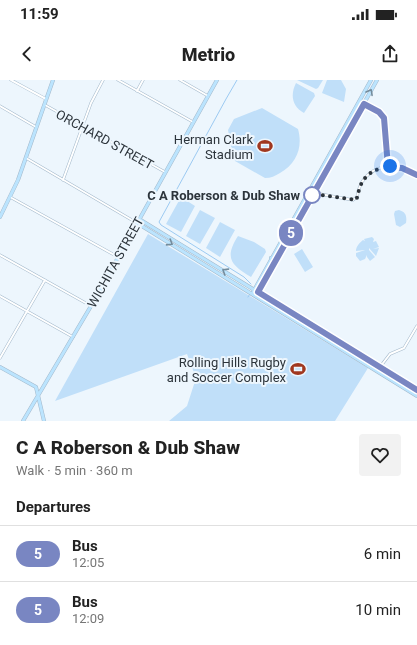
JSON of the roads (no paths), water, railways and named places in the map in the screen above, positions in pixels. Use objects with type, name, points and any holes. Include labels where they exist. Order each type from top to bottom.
[{"type":"street","name":"ORCHARD STREET","points":[[11,80],[47,100]]},
{"type":"street","points":[[0,217],[10,198],[38,127],[53,80]]},
{"type":"street","points":[[63,180],[92,103],[103,80]]},
{"type":"street","points":[[118,80],[193,122]]},
{"type":"street","points":[[137,91],[143,80]]},
{"type":"street","points":[[180,80],[208,96]]},
{"type":"street","name":"WICHITA STREET","points":[[23,421],[91,306],[217,80]]},
{"type":"street","points":[[252,294],[371,80]]},
{"type":"street","points":[[256,296],[377,80]]},
{"type":"street","points":[[359,101],[364,104]]},
{"type":"street","name":"ORCHARD STREET","points":[[46,105],[165,172]]},
{"type":"street","points":[[0,106],[38,127]]},
{"type":"street","points":[[340,135],[345,137]]},
{"type":"street","points":[[26,158],[256,296],[417,396]]},
{"type":"street","points":[[310,189],[321,195],[353,200],[357,197],[360,187],[366,177],[380,168],[398,167],[408,170],[417,176]]},
{"type":"street","points":[[10,198],[118,257]]},
{"type":"street","points":[[139,219],[417,390]]},
{"type":"street","points":[[292,222],[296,224]]},
{"type":"street","points":[[278,245],[283,248]]},
{"type":"street","points":[[0,255],[91,306]]},
{"type":"street","points":[[268,274],[266,272],[272,262],[271,258]]},
{"type":"street","points":[[0,358],[45,280]]},
{"type":"street","points":[[0,296],[73,337]]},
{"type":"street","points":[[307,328],[310,324]]},
{"type":"street","points":[[377,371],[390,354],[404,348],[417,326]]},
{"type":"street","points":[[339,347],[341,343]]},
{"type":"street","points":[[0,367],[37,389],[44,421]]},
{"type":"waterway","points":[[237,80],[159,222],[161,225],[244,277],[251,284]]},
{"type":"place","name":"Herman Clark Stadium","points":[[265,146]]},
{"type":"place","name":"C A Roberson & Dub Shaw","points":[[312,195]]},
{"type":"place","name":"Rolling Hills Rugby and Soccer Complex","points":[[298,369]]}]
